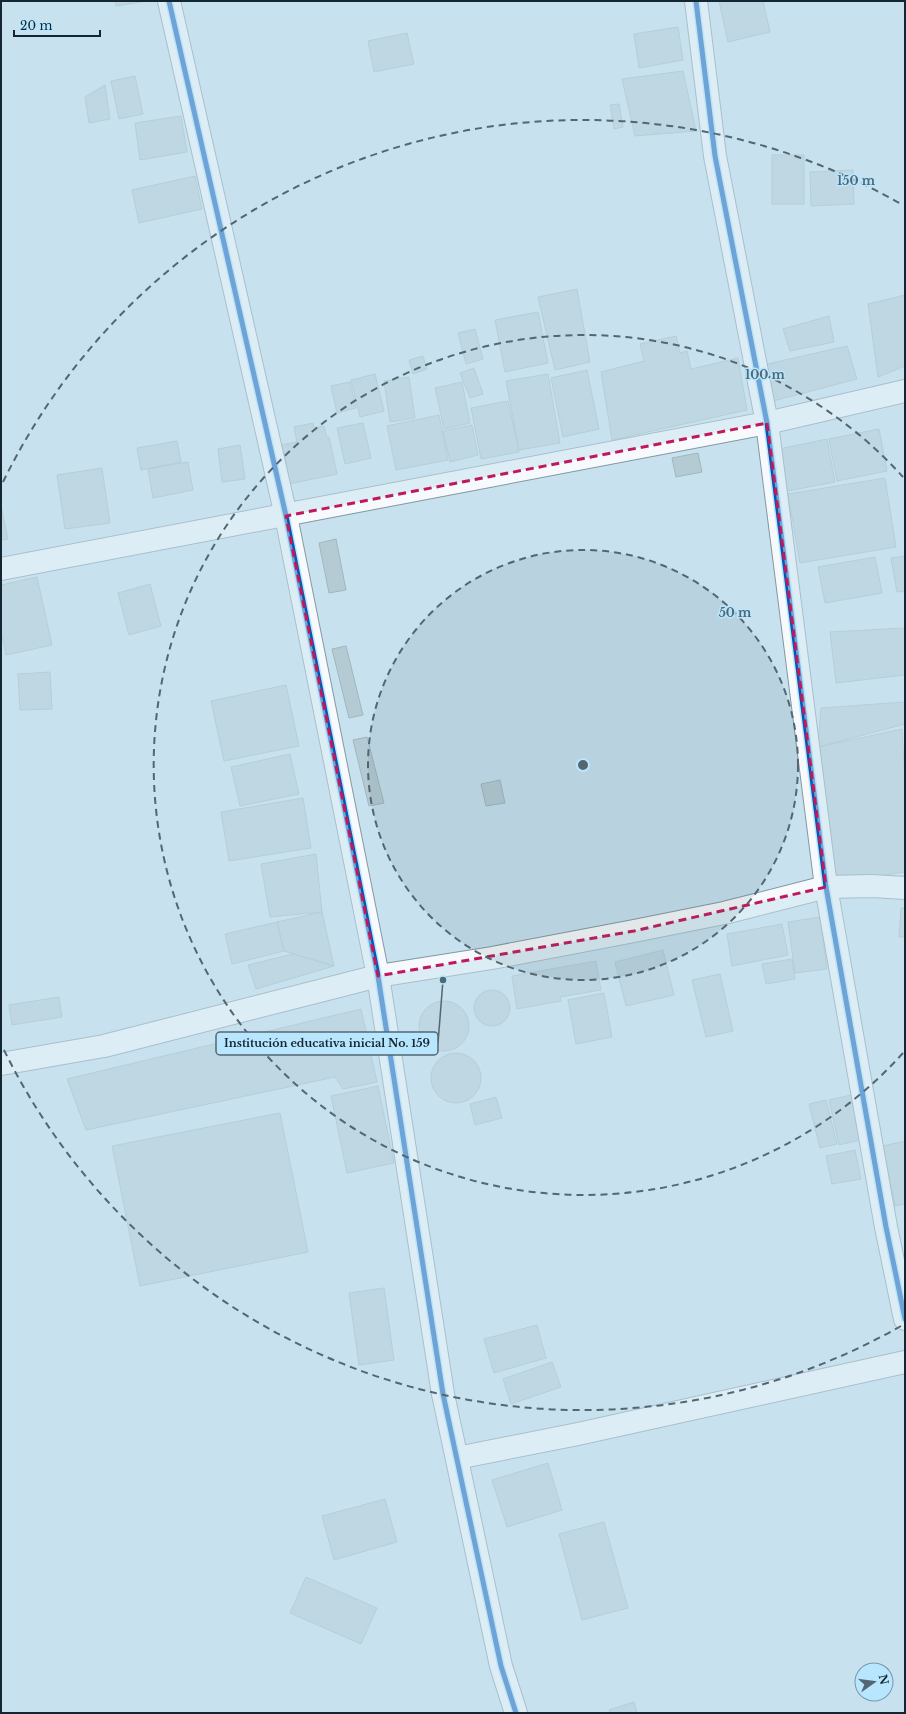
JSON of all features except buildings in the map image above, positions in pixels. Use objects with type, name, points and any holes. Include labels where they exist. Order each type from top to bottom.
[{"type":"street","points":[[169,1],[286,516],[378,976],[443,1394],[501,1666],[516,1713]]},
{"type":"street","points":[[696,1],[715,156],[767,423],[826,887],[884,1220],[905,1319]]},
{"type":"street","points":[[1,569],[286,516],[767,423],[905,391]]},
{"type":"street","points":[[1,1064],[104,1046],[378,976],[492,958],[634,931],[724,913],[826,887],[872,886],[905,888]]},
{"type":"street","points":[[457,1458],[578,1434],[905,1362]]},
{"type":"highlighted area","points":[[767,423],[826,887],[634,931],[378,976],[286,516]]},
{"type":"cycle path","points":[[169,1],[286,516],[378,976],[443,1394],[501,1666],[516,1713]]},
{"type":"cycle path","points":[[696,1],[715,156],[767,423],[826,887],[886,1227],[905,1319]]},
{"type":"place","name":"Institución educativa inicial No. 159","points":[[443,980]]}]
